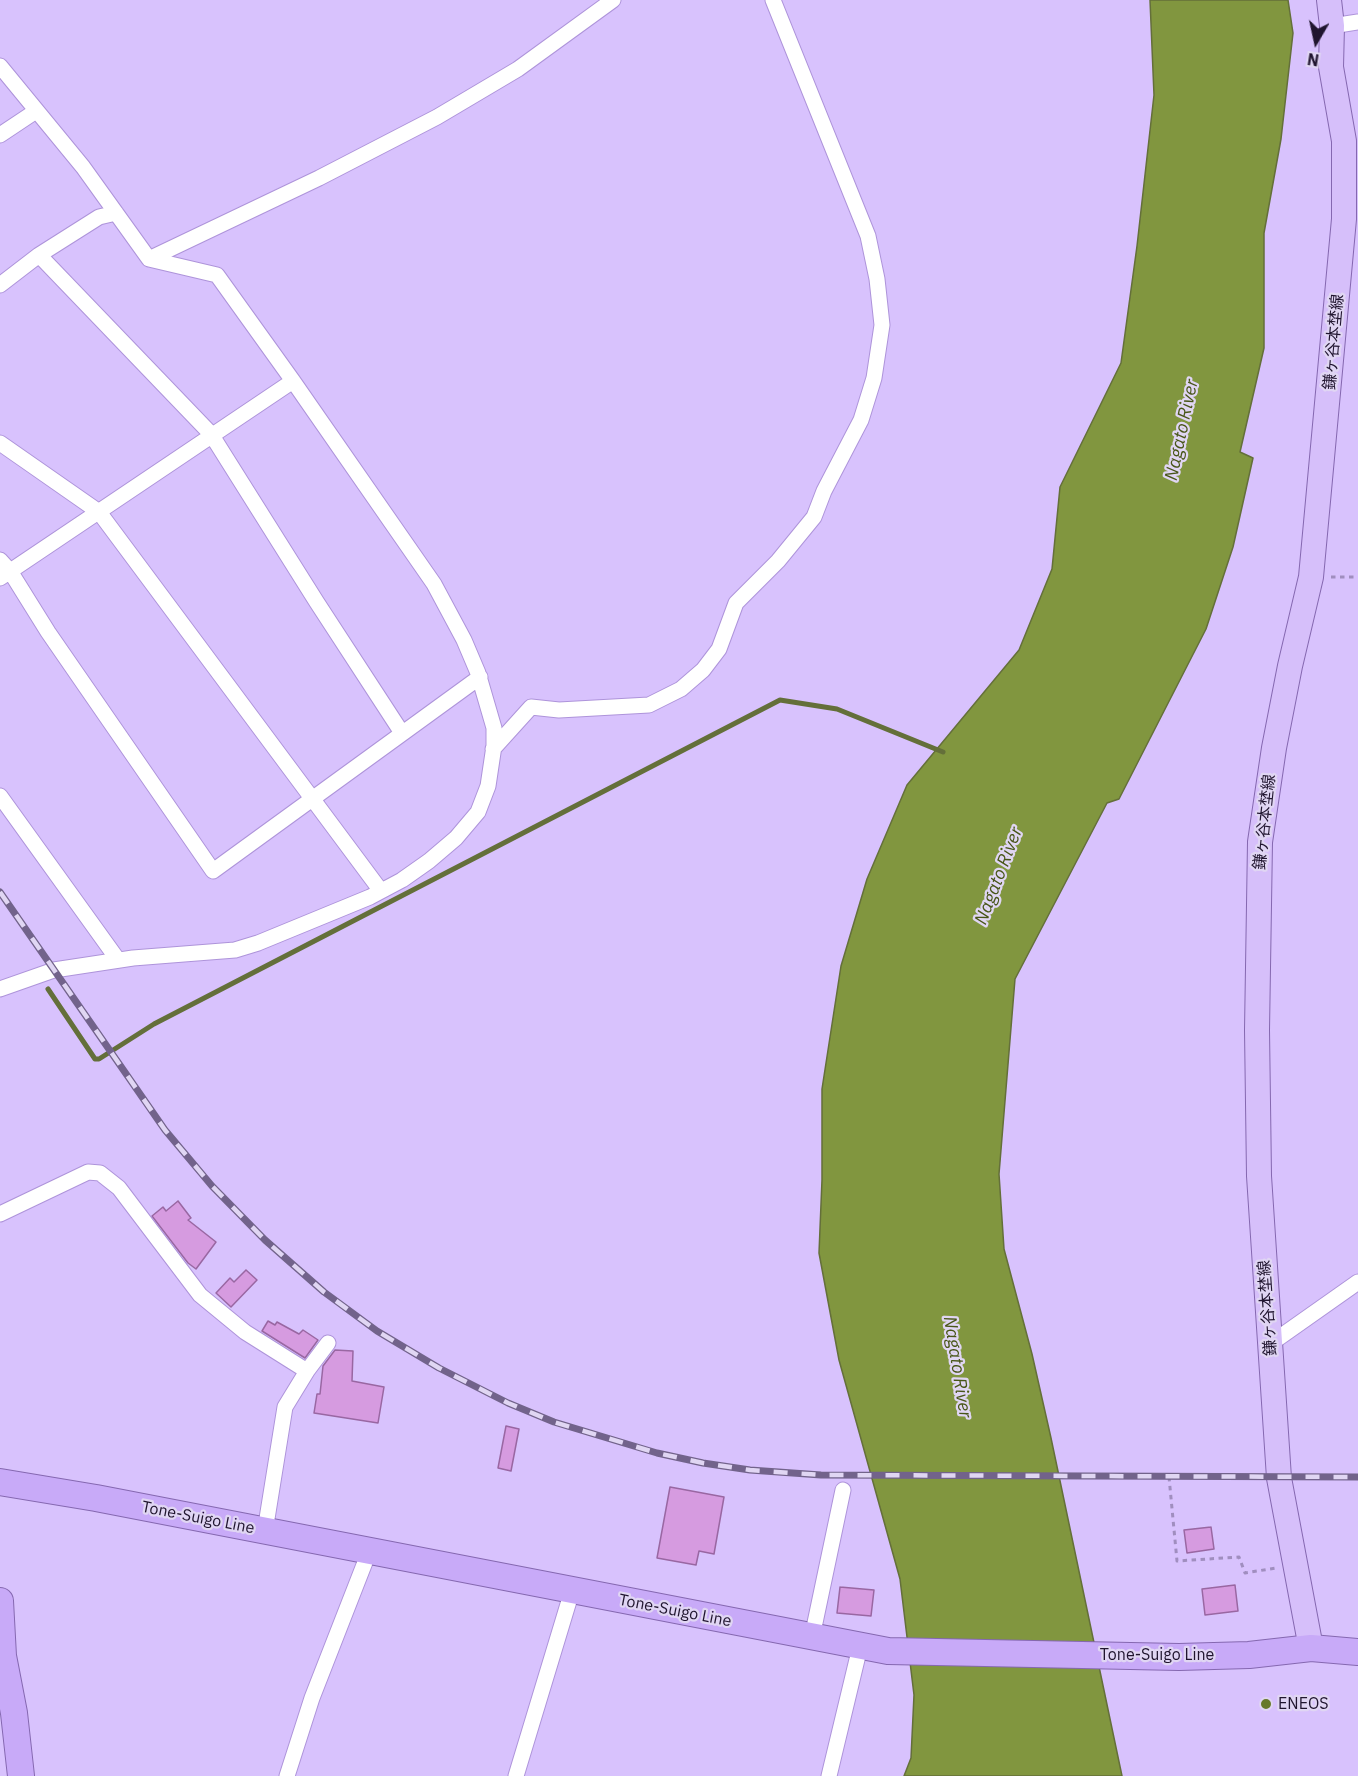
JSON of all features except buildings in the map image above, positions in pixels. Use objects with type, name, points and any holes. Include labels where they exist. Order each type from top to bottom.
[{"type":"highway","name":"Tone-Suigo Line","points":[[0,1482],[96,1498],[888,1651],[1179,1657],[1249,1655],[1311,1648],[1358,1652]]},
{"type":"highway","points":[[0,1601],[3,1656],[14,1713],[21,1776]]},
{"type":"main road","name":"鎌ヶ谷本埜線","points":[[1311,1648],[1279,1478],[1258,1176],[1257,1030],[1260,842],[1274,748],[1311,577],[1344,219],[1344,141],[1331,67],[1332,26],[1329,0]]},
{"type":"street","points":[[149,259],[319,178],[437,117],[518,69],[613,0]]},
{"type":"street","points":[[493,749],[531,707],[559,710],[650,705],[681,689],[703,670],[719,649],[736,603],[778,561],[814,517],[824,491],[861,420],[874,378],[882,325],[877,279],[868,236],[773,0]]},
{"type":"street","points":[[1332,26],[1358,22]]},
{"type":"street","points":[[0,66],[83,167],[149,259],[217,275],[434,584],[464,640],[480,677],[494,728],[488,786],[478,812],[456,838],[402,880],[328,915],[235,950],[118,960],[54,970],[0,989]]},
{"type":"street","points":[[0,135],[36,111]]},
{"type":"street","points":[[0,285],[39,255],[99,217],[116,213]]},
{"type":"street","points":[[39,255],[212,436],[402,733]]},
{"type":"street","points":[[293,381],[99,512],[3,570],[213,871],[480,677]]},
{"type":"street","points":[[0,443],[99,512],[381,891]]},
{"type":"street","points":[[0,796],[118,960]]},
{"type":"street","points":[[0,1214],[88,1172],[100,1173],[119,1188],[200,1295],[245,1332],[307,1371]]},
{"type":"street","points":[[1270,1344],[1357,1283]]},
{"type":"street","points":[[265,1531],[285,1407],[307,1371],[328,1343]]},
{"type":"street","points":[[812,1637],[843,1490]]},
{"type":"street","points":[[287,1776],[312,1698],[369,1552]]},
{"type":"street","points":[[516,1776],[572,1591]]},
{"type":"street","points":[[829,1776],[860,1647]]},
{"type":"path","points":[[1311,577],[1358,578]]},
{"type":"path","points":[[1169,1477],[1177,1561],[1239,1557],[1245,1573],[1295,1566]]},
{"type":"water","name":"Nagato River","points":[[1150,0],[1288,0],[1293,33],[1281,139],[1264,233],[1264,348],[1240,452],[1253,458],[1233,547],[1206,629],[1119,799],[1107,803],[1015,979],[999,1174],[1004,1249],[1032,1354],[1051,1438],[1122,1776],[904,1776],[911,1758],[914,1695],[900,1579],[839,1360],[819,1253],[822,1089],[841,966],[867,879],[907,785],[1019,650],[1052,569],[1060,487],[1121,363],[1154,95]]},
{"type":"waterway","points":[[48,989],[95,1059],[99,1059],[154,1024],[780,700],[837,709],[943,752]]},
{"type":"railway","points":[[0,892],[165,1130],[212,1186],[265,1240],[324,1292],[377,1331],[439,1368],[508,1403],[554,1422],[657,1453],[750,1470],[821,1475],[1358,1477]]},
{"type":"place","name":"ENEOS","points":[[1266,1704]]}]
